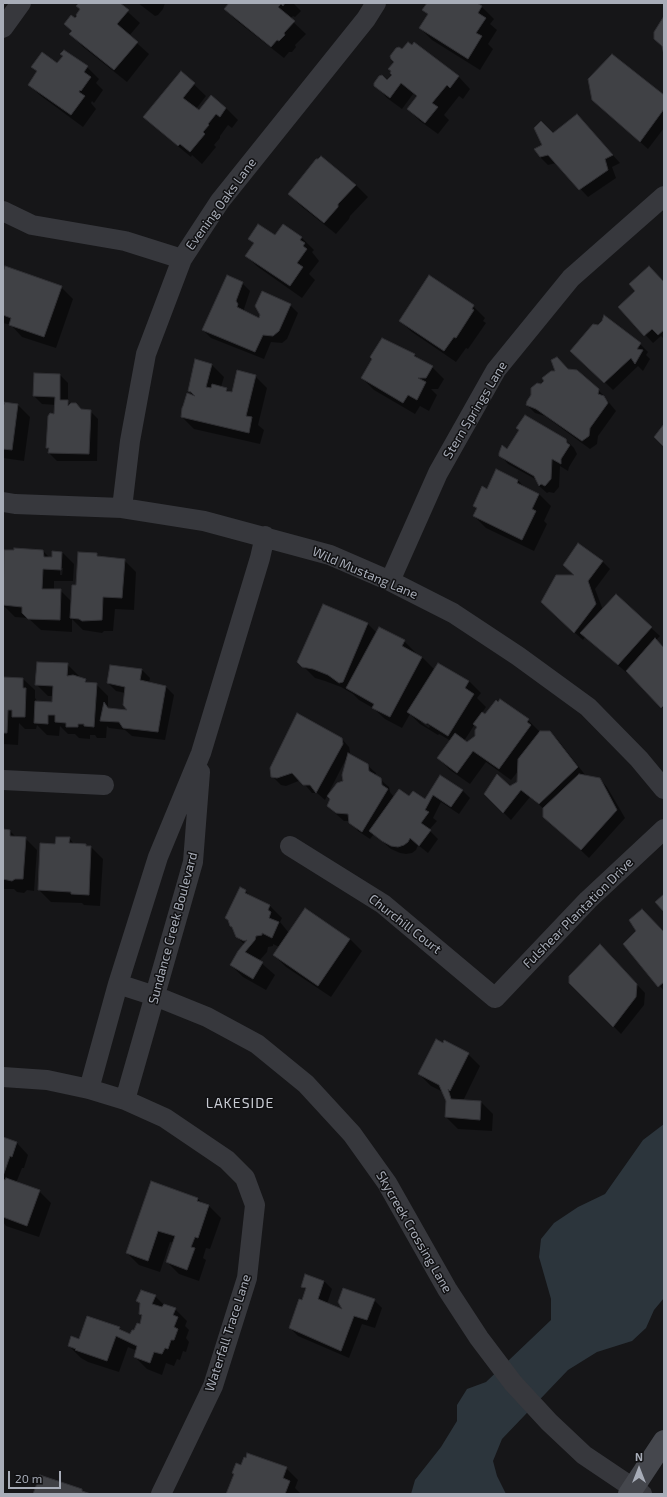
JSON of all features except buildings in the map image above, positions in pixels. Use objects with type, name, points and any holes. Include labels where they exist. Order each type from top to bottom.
[{"type":"main road","points":[[635,1492],[664,1441]]},
{"type":"street","points":[[3,28],[21,3]]},
{"type":"street","name":"Evening Oaks Lane","points":[[122,508],[130,441],[146,354],[182,259],[220,201],[366,19],[376,3]]},
{"type":"street","name":"Stern Springs Lane","points":[[390,581],[438,472],[496,370],[571,278],[664,196]]},
{"type":"street","points":[[3,212],[32,226],[125,241],[182,259]]},
{"type":"street","name":"Wild Mustang Lane","points":[[3,502],[15,504],[122,508],[204,521],[265,536],[330,555],[390,581],[453,613],[518,656],[588,707],[639,759],[664,789]]},
{"type":"street","name":"Sundance Creek Boulevard","points":[[89,1088],[118,984],[158,857],[202,753],[260,558],[265,536]]},
{"type":"street","name":"Sundance Creek Boulevard","points":[[125,1100],[193,862],[202,753]]},
{"type":"street","points":[[3,780],[104,785]]},
{"type":"street","name":"Fulshear Plantation Drive","points":[[495,998],[588,900],[664,829]]},
{"type":"street","name":"Churchill Court","points":[[290,846],[383,904],[495,998]]},
{"type":"street","name":"Skycreek Crossing Lane","points":[[118,984],[155,996],[207,1017],[256,1044],[306,1084],[352,1134],[388,1183],[447,1289],[479,1338],[513,1383],[549,1422],[584,1455],[635,1492]]},
{"type":"street","name":"Waterfall Trace Lane","points":[[3,1077],[47,1080],[89,1088],[125,1100],[165,1118],[227,1160],[245,1178],[256,1205],[247,1278],[213,1386],[161,1494]]},
{"type":"shaded area","points":[[664,1124],[664,1298],[654,1310],[646,1328],[632,1341],[597,1352],[568,1370],[502,1439],[493,1461],[497,1476],[506,1494],[411,1494],[415,1480],[441,1447],[457,1421],[457,1405],[467,1389],[486,1382],[551,1320],[551,1299],[539,1257],[541,1239],[554,1223],[578,1207],[605,1194],[643,1140]]},
{"type":"district","name":"LAKESIDE","points":[[240,1103]]}]
